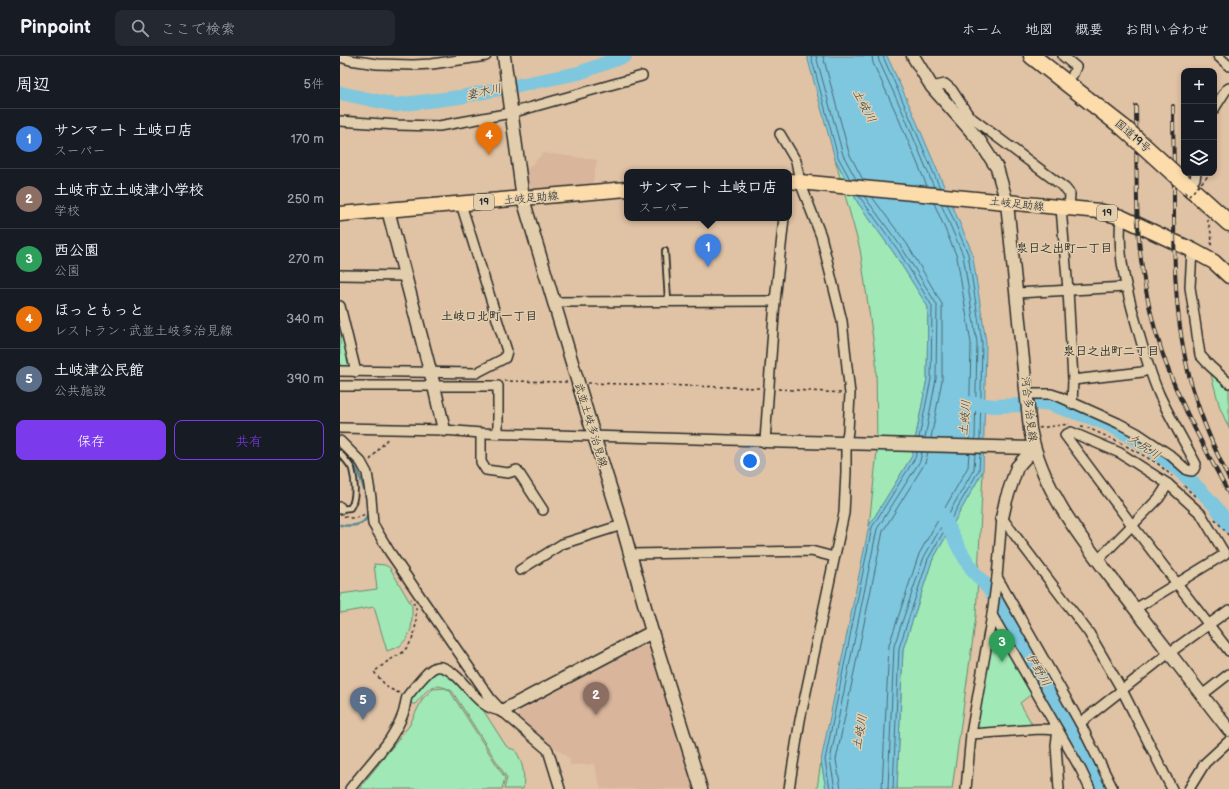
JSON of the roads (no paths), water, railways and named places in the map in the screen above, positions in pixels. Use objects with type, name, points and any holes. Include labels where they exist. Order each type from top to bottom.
[{"type":"highway","name":"国道19号","points":[[1032,56],[1181,165]]},
{"type":"highway","name":"国道19号","points":[[1050,56],[1073,74],[1125,123]]},
{"type":"highway","name":"国道19号","points":[[1193,176],[1229,222]]},
{"type":"highway","name":"国道19号","points":[[1194,176],[1229,209]]},
{"type":"main road","name":"武並土岐多治見線","points":[[504,56],[510,111],[523,199],[553,302],[622,525],[652,632],[701,789]]},
{"type":"main road","name":"河合多治見線","points":[[913,56],[932,87],[979,140],[997,168],[1007,203],[1026,394],[1034,448],[1048,482],[1057,501],[1071,523],[1098,560],[1229,730]]},
{"type":"main road","name":"土岐足助線","points":[[801,182],[1099,211],[1121,217],[1192,250],[1214,262],[1229,276]]},
{"type":"main road","name":"土岐足助線","points":[[340,214],[624,189]]},
{"type":"main road","points":[[388,210],[444,430]]},
{"type":"main road","points":[[765,441],[1034,448]]},
{"type":"main road","points":[[1002,518],[1006,500],[1017,468],[1034,448]]},
{"type":"main road","points":[[502,711],[652,632]]},
{"type":"street","points":[[340,57],[377,64],[412,61],[432,64],[486,56]]},
{"type":"street","points":[[1063,56],[1076,67],[1073,74]]},
{"type":"street","points":[[1218,56],[1229,66]]},
{"type":"street","points":[[340,121],[439,126],[510,111],[642,76]]},
{"type":"street","points":[[932,87],[945,84],[952,90],[969,116],[1065,188],[1070,194],[1065,208],[1073,380],[1072,404]]},
{"type":"street","points":[[1217,104],[1226,90],[1229,88]]},
{"type":"street","points":[[780,134],[796,161],[801,182],[821,236],[842,321],[850,394],[844,513],[800,720],[789,789]]},
{"type":"street","points":[[340,371],[476,374],[505,358],[507,351],[461,204]]},
{"type":"street","points":[[1026,394],[1051,394],[1094,412],[1137,433],[1170,455],[1187,470],[1192,471],[1194,469],[1196,464],[1160,394],[1149,369],[1126,287],[1121,258],[1121,217]]},
{"type":"street","points":[[340,428],[765,441],[775,301],[784,221]]},
{"type":"street","points":[[1192,250],[1190,287],[1200,355],[1229,383]]},
{"type":"street","points":[[340,275],[405,276]]},
{"type":"street","points":[[1017,294],[1126,287]]},
{"type":"street","points":[[553,302],[775,301]]},
{"type":"street","points":[[340,306],[342,322],[356,372]]},
{"type":"street","points":[[1073,380],[1142,372],[1149,369]]},
{"type":"street","points":[[340,386],[498,386],[498,433]]},
{"type":"street","points":[[1135,608],[1177,583],[1225,554],[1201,514],[1168,484],[1120,453],[1071,432],[1065,435],[1132,525],[1177,583],[1229,651]]},
{"type":"street","points":[[481,433],[481,462],[486,470],[508,473],[517,470],[543,510]]},
{"type":"street","points":[[340,441],[368,473],[374,524],[394,563],[490,698],[502,711],[548,750],[560,789]]},
{"type":"street","points":[[1098,560],[1159,498],[1168,484]]},
{"type":"street","points":[[966,789],[971,734],[992,615],[1002,518]]},
{"type":"street","points":[[1002,518],[1089,633],[1122,690],[1172,789]]},
{"type":"street","points":[[520,570],[562,544],[622,525]]},
{"type":"street","points":[[630,554],[812,551],[834,557]]},
{"type":"street","points":[[997,577],[1080,723],[1113,789]]},
{"type":"street","points":[[1080,723],[1169,653],[1229,610]]},
{"type":"street","points":[[992,615],[1081,770],[1090,789]]},
{"type":"street","points":[[350,789],[393,733],[403,714],[407,697],[426,673],[435,666],[446,668],[455,674],[485,706],[494,711],[502,711]]},
{"type":"street","points":[[1202,695],[1229,674]]},
{"type":"street","points":[[971,734],[1040,729],[1058,730]]},
{"type":"street","points":[[1058,730],[1056,745],[1059,789]]},
{"type":"street","points":[[1189,789],[1205,763],[1229,741]]},
{"type":"lane","points":[[665,251],[668,301]]},
{"type":"lane","points":[[340,508],[350,508],[354,498],[352,469],[341,455]]},
{"type":"water","name":"土岐川","points":[[807,56],[887,56],[972,252],[986,342],[983,471],[932,561],[903,649],[897,789],[826,789],[821,761],[869,526],[912,456],[927,379],[928,307],[894,253],[858,203],[835,159]]},
{"type":"waterway","name":"妻木川","points":[[340,93],[396,105],[460,97],[579,73],[625,56]]},
{"type":"waterway","name":"久尻川","points":[[967,403],[994,406],[1023,405]]},
{"type":"waterway","name":"久尻川","points":[[1038,404],[1046,403],[1083,415],[1105,423],[1135,439],[1164,459],[1191,481],[1215,506],[1229,526]]},
{"type":"waterway","points":[[340,449],[350,459],[356,468],[362,482],[367,507],[367,514],[364,522],[358,525],[340,525]]},
{"type":"waterway","name":"伊野川","points":[[942,514],[960,550],[973,571],[989,589],[1001,607],[1084,749],[1103,789]]},
{"type":"railway","points":[[1136,106],[1139,241],[1149,306],[1168,370],[1192,424],[1229,494]]},
{"type":"railway","points":[[1173,106],[1175,270],[1181,335],[1188,373],[1197,404],[1215,450],[1229,479]]},
{"type":"place","name":"ほっともっと","points":[[489,155]]},
{"type":"place","name":"サンマート 土岐口店","points":[[708,267]]},
{"type":"place","name":"西公園","points":[[1002,662]]},
{"type":"place","name":"土岐市立土岐津小学校","points":[[596,715]]},
{"type":"place","name":"土岐津公民館","points":[[363,720]]},
{"type":"district","name":"泉日之出町一丁目","points":[[1064,248]]},
{"type":"district","name":"土岐口北町一丁目","points":[[489,316]]},
{"type":"district","name":"泉日之出町二丁目","points":[[1111,351]]}]
